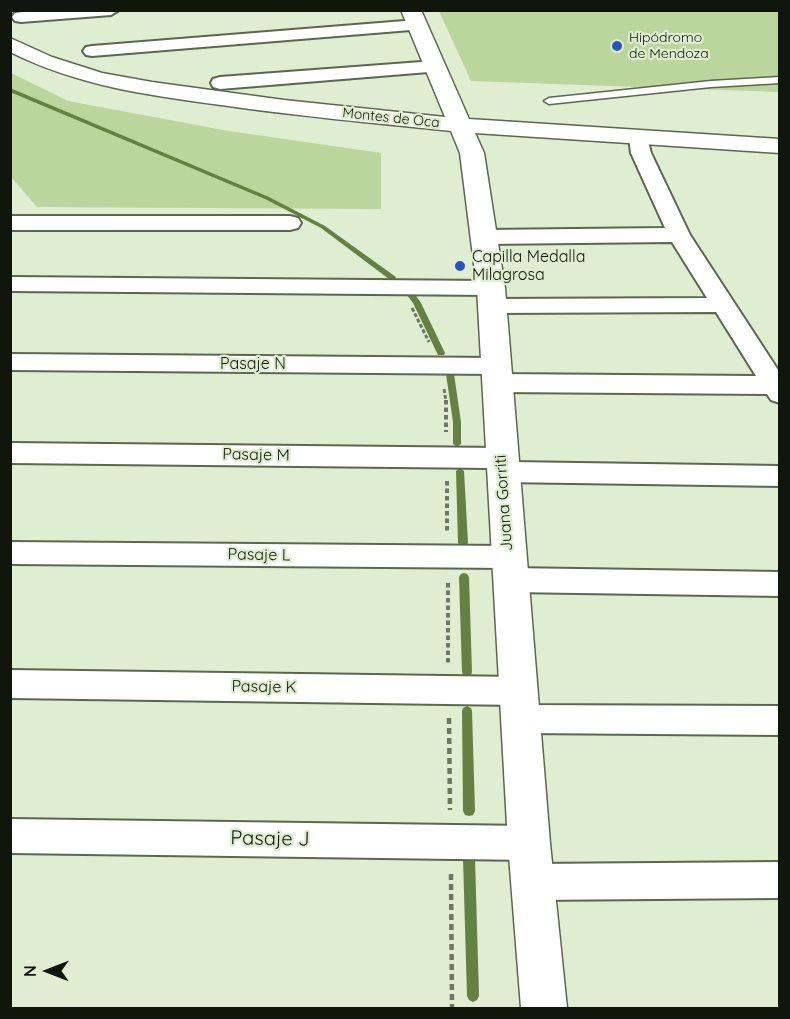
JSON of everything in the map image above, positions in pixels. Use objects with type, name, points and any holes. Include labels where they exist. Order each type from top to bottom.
[{"type":"street","points":[[21,17],[111,10]]},
{"type":"street","points":[[92,51],[414,18]]},
{"type":"street","name":"Juana Gorriti","points":[[414,18],[472,153],[485,237],[492,297],[501,465],[532,882],[544,1008]]},
{"type":"street","name":"Montes de Oca","points":[[10,44],[71,71],[152,89],[284,107],[459,125],[780,146]]},
{"type":"street","points":[[220,83],[435,68]]},
{"type":"street","points":[[639,136],[641,153],[679,235],[777,390]]},
{"type":"street","points":[[10,223],[290,223]]},
{"type":"street","points":[[485,237],[679,235]]},
{"type":"street","points":[[10,284],[402,287],[492,297],[724,305]]},
{"type":"street","name":"Pasaje N","points":[[10,362],[437,365],[496,374],[777,390]]},
{"type":"street","name":"Pasaje M","points":[[10,453],[447,457],[501,465],[780,476]]},
{"type":"street","name":"Pasaje L","points":[[10,553],[448,557],[509,569],[780,584]]},
{"type":"street","name":"Pasaje K","points":[[10,684],[448,690],[519,705],[780,721]]},
{"type":"street","name":"Pasaje J","points":[[10,836],[529,843]]},
{"type":"street","points":[[532,882],[780,880]]},
{"type":"lane","points":[[549,102],[711,84],[780,80]]},
{"type":"path","points":[[402,287],[433,350],[446,396],[452,1008]]},
{"type":"green space","name":"Hipódromo de Mendoza","points":[[439,11],[779,11],[779,92],[471,81]]},
{"type":"green space","points":[[11,73],[68,101],[229,131],[381,153],[381,209],[37,207],[11,177]]},
{"type":"waterway","points":[[10,90],[267,198],[323,227],[392,277]]},
{"type":"waterway","points":[[411,295],[441,353]]},
{"type":"waterway","points":[[450,374],[457,422],[457,444]]},
{"type":"waterway","points":[[460,471],[463,543]]},
{"type":"waterway","points":[[464,577],[467,672]]},
{"type":"waterway","points":[[467,711],[469,811]]},
{"type":"waterway","points":[[469,858],[473,996]]},
{"type":"place","name":"Hipódromo de Mendoza","points":[[617,46]]},
{"type":"place","name":"Capilla Medalla Milagrosa","points":[[460,266]]}]
